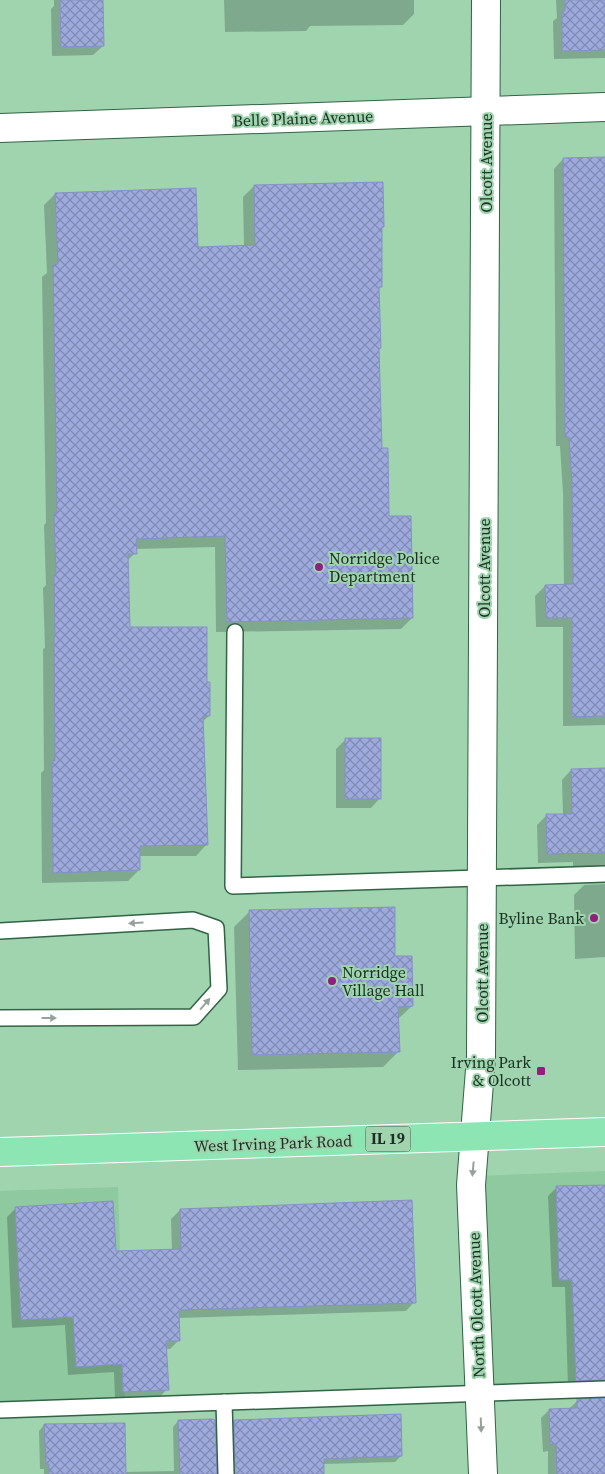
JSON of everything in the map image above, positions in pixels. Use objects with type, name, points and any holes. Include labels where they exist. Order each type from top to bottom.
[{"type":"main road","name":"West Irving Park Road","points":[[0,1152],[605,1132]]},
{"type":"street","name":"Olcott Avenue","points":[[476,1136],[481,1057],[486,0]]},
{"type":"street","name":"Belle Plaine Avenue","points":[[0,128],[605,107]]},
{"type":"street","name":"North Olcott Avenue","points":[[476,1136],[471,1185],[483,1474]]},
{"type":"lane","points":[[235,632],[233,886],[605,874]]},
{"type":"lane","points":[[0,931],[193,920],[216,928],[219,989],[194,1017],[0,1018]]},
{"type":"lane","points":[[0,1410],[605,1389]]},
{"type":"lane","points":[[224,1402],[226,1474]]},
{"type":"shaded area","points":[[605,1171],[605,1386],[485,1391],[476,1176]]},
{"type":"shaded area","points":[[118,1187],[125,1402],[0,1406],[0,1191]]},
{"type":"building","points":[[60,0],[103,0],[104,46],[61,47]]},
{"type":"building","points":[[565,0],[605,0],[605,50],[562,51],[562,11],[565,11]]},
{"type":"building","points":[[605,157],[605,716],[572,717],[572,618],[546,618],[545,585],[573,584],[572,483],[569,437],[565,437],[563,158]]},
{"type":"building","points":[[383,182],[382,287],[379,287],[382,448],[388,448],[389,516],[411,516],[413,618],[227,622],[225,536],[136,539],[137,554],[128,554],[130,627],[207,627],[207,682],[210,682],[210,716],[203,716],[208,845],[140,846],[140,870],[53,873],[52,761],[55,761],[54,575],[56,575],[54,513],[57,513],[53,265],[58,264],[55,193],[196,188],[198,247],[255,245],[254,185]]},
{"type":"building","points":[[345,738],[381,738],[381,799],[345,799]]},
{"type":"building","points":[[605,768],[605,853],[547,854],[546,814],[572,814],[571,769]]},
{"type":"building","name":"Norridge Village Hall","points":[[395,907],[395,956],[412,956],[413,1006],[398,1007],[400,1052],[252,1055],[249,910]]},
{"type":"building","points":[[605,1185],[605,1380],[576,1381],[572,1280],[559,1280],[556,1186]]},
{"type":"building","points":[[412,1200],[416,1303],[179,1310],[180,1341],[166,1341],[169,1390],[123,1392],[122,1364],[76,1367],[73,1317],[21,1320],[15,1207],[113,1201],[116,1251],[181,1249],[180,1209]]},
{"type":"building","points":[[605,1398],[605,1474],[557,1474],[556,1444],[550,1444],[549,1409],[577,1408],[577,1399]]},
{"type":"building","points":[[401,1414],[402,1456],[324,1459],[324,1474],[235,1474],[234,1420]]},
{"type":"building","points":[[178,1420],[215,1420],[217,1474],[180,1474]]},
{"type":"building","points":[[125,1423],[126,1474],[49,1474],[49,1464],[46,1464],[44,1424]]},
{"type":"place","name":"Norridge Police Department","points":[[319,567]]},
{"type":"place","name":"Byline Bank","points":[[594,918]]},
{"type":"place","name":"Norridge Village Hall","points":[[332,981]]},
{"type":"place","name":"Irving Park & Olcott","points":[[541,1071]]}]
